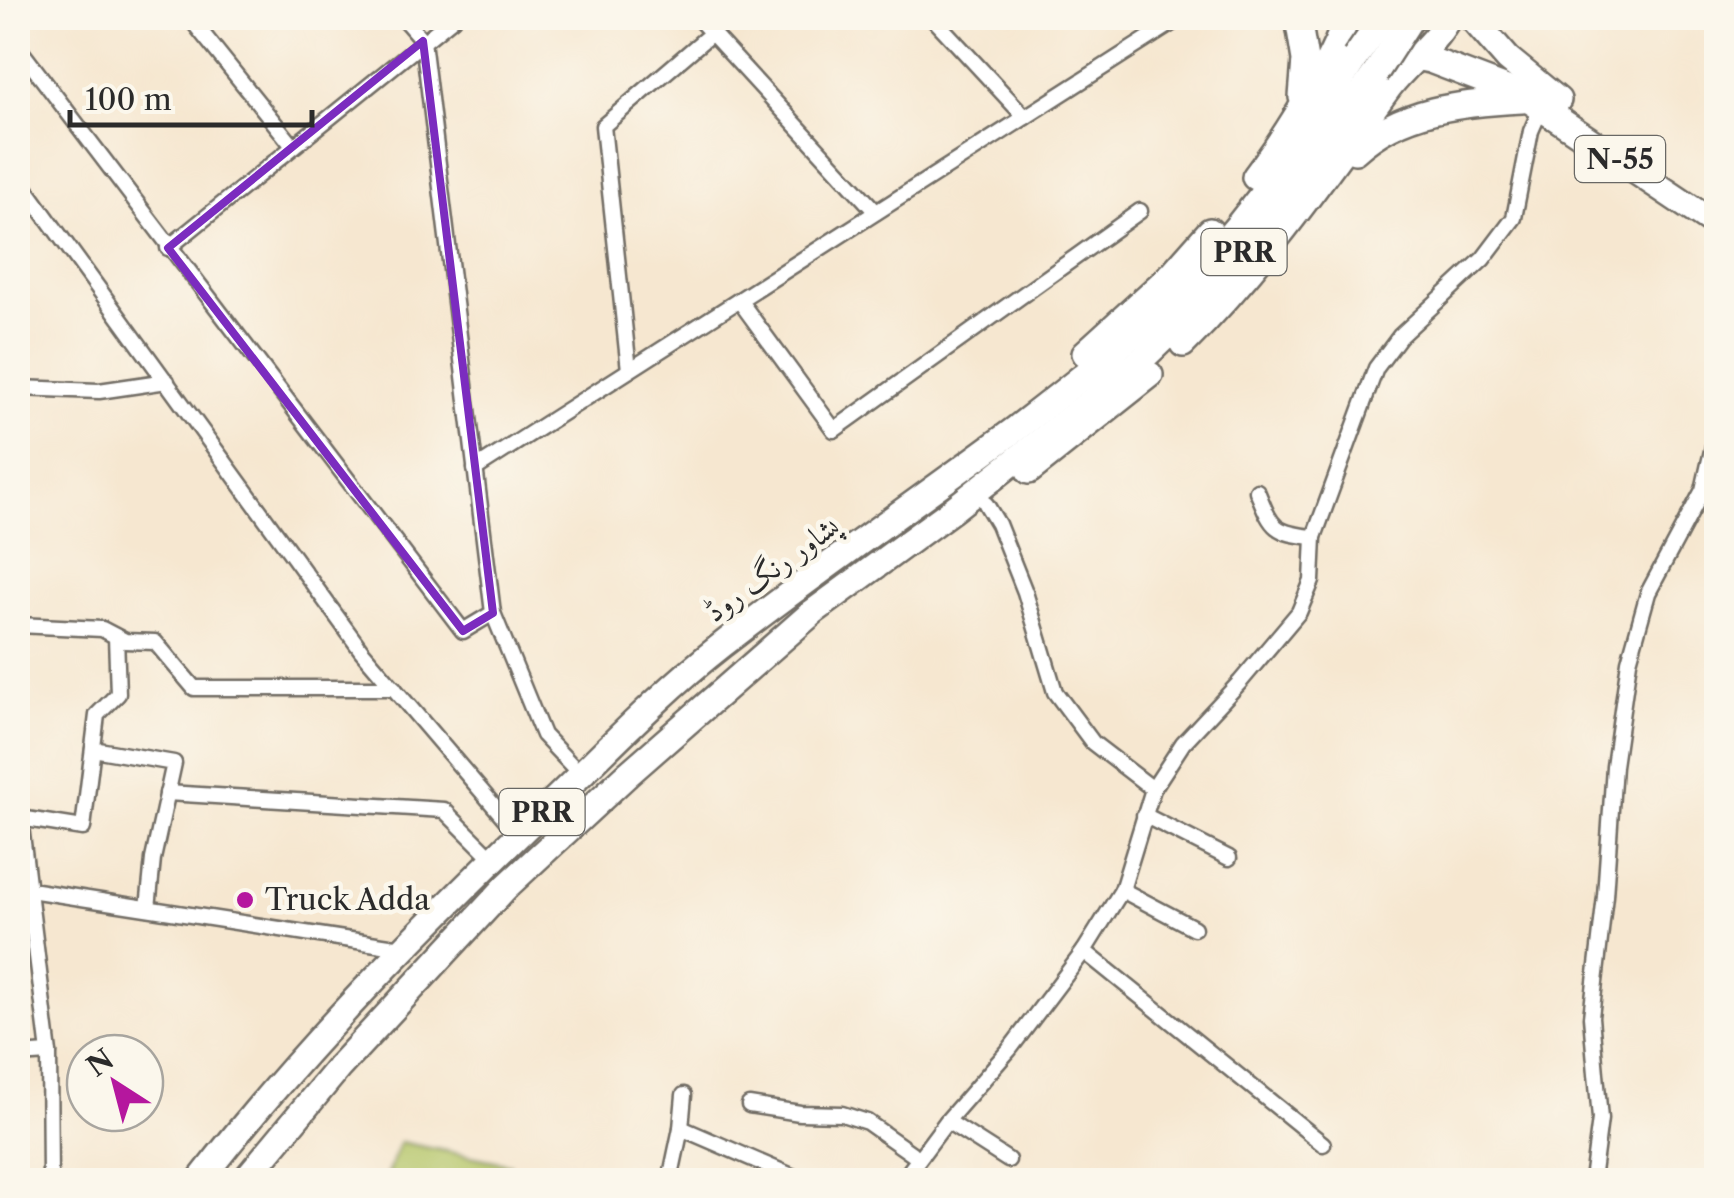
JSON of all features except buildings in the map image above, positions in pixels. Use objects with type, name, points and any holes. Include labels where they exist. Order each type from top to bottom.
[{"type":"highway","points":[[1298,18],[1305,60],[1300,107]]},
{"type":"highway","points":[[930,493],[952,461],[1068,368],[1172,274],[1256,176],[1349,18]]},
{"type":"highway","name":"N-55","points":[[1349,18],[1378,43],[1533,96],[1716,205]]},
{"type":"highway","name":"پشاور رنگ روڈ","points":[[245,1180],[339,1067],[506,887],[813,612],[951,511],[1080,395],[1232,232],[1304,139],[1383,18]]},
{"type":"highway","name":"پشاور رنگ روڈ","points":[[200,1180],[402,948],[581,774],[719,648],[930,493],[1080,395],[1140,361],[1190,313],[1271,222],[1412,18]]},
{"type":"highway","points":[[951,511],[986,504],[1096,421],[1168,358],[1269,252],[1394,81],[1441,32],[1448,18]]},
{"type":"highway","name":"N-55","points":[[1472,18],[1508,59],[1533,96],[1716,225]]},
{"type":"highway","points":[[1501,18],[1508,59]]},
{"type":"highway","points":[[1320,182],[1373,134],[1395,121],[1436,110],[1533,96]]},
{"type":"street","points":[[190,18],[294,146]]},
{"type":"street","points":[[403,18],[423,42],[493,614],[543,736],[581,774]]},
{"type":"street","points":[[168,248],[453,18]]},
{"type":"street","points":[[698,18],[876,212]]},
{"type":"street","points":[[933,18],[1024,117]]},
{"type":"street","points":[[476,469],[1180,18]]},
{"type":"street","points":[[629,370],[603,126],[712,32]]},
{"type":"street","points":[[18,47],[463,631],[493,614]]},
{"type":"street","points":[[903,1180],[1084,952],[1122,890],[1153,789],[1183,743],[1300,612],[1312,581],[1314,537],[1376,368],[1400,336],[1484,259],[1514,218],[1531,131],[1533,96]]},
{"type":"street","points":[[18,178],[361,650],[519,834]]},
{"type":"street","points":[[739,300],[834,430],[1140,211]]},
{"type":"street","points":[[18,388],[99,391],[167,381]]},
{"type":"street","points":[[1592,1180],[1600,1120],[1591,1017],[1614,766],[1629,661],[1648,594],[1704,490],[1716,434]]},
{"type":"street","points":[[1257,491],[1269,522],[1277,529],[1290,535],[1314,537]]},
{"type":"street","points":[[986,504],[1025,592],[1055,692],[1094,744],[1153,789]]},
{"type":"street","points":[[18,625],[102,630],[125,641],[155,642],[194,688],[394,688]]},
{"type":"street","points":[[50,1180],[49,1054],[20,818],[83,828],[96,715],[118,694],[116,636]]},
{"type":"street","points":[[92,749],[174,763],[153,859],[148,908]]},
{"type":"street","points":[[168,793],[444,810],[493,859]]},
{"type":"street","points":[[1144,815],[1229,858]]},
{"type":"street","points":[[30,890],[402,948]]},
{"type":"street","points":[[1122,890],[1194,928]]},
{"type":"street","points":[[1084,952],[1323,1144]]},
{"type":"street","points":[[18,1055],[49,1054]]},
{"type":"street","points":[[670,1180],[682,1128],[684,1095]]},
{"type":"street","points":[[749,1106],[842,1114],[867,1122],[918,1158]]},
{"type":"street","points":[[947,1121],[1008,1160]]},
{"type":"street","points":[[682,1128],[802,1180]]},
{"type":"street","points":[[1596,1163],[1601,1180]]},
{"type":"highlighted area","points":[[423,41],[493,613],[463,631],[168,248]]},
{"type":"green space","points":[[400,1142],[510,1164],[508,1180],[385,1180]]},
{"type":"place","name":"Truck Adda","points":[[245,900]]}]
